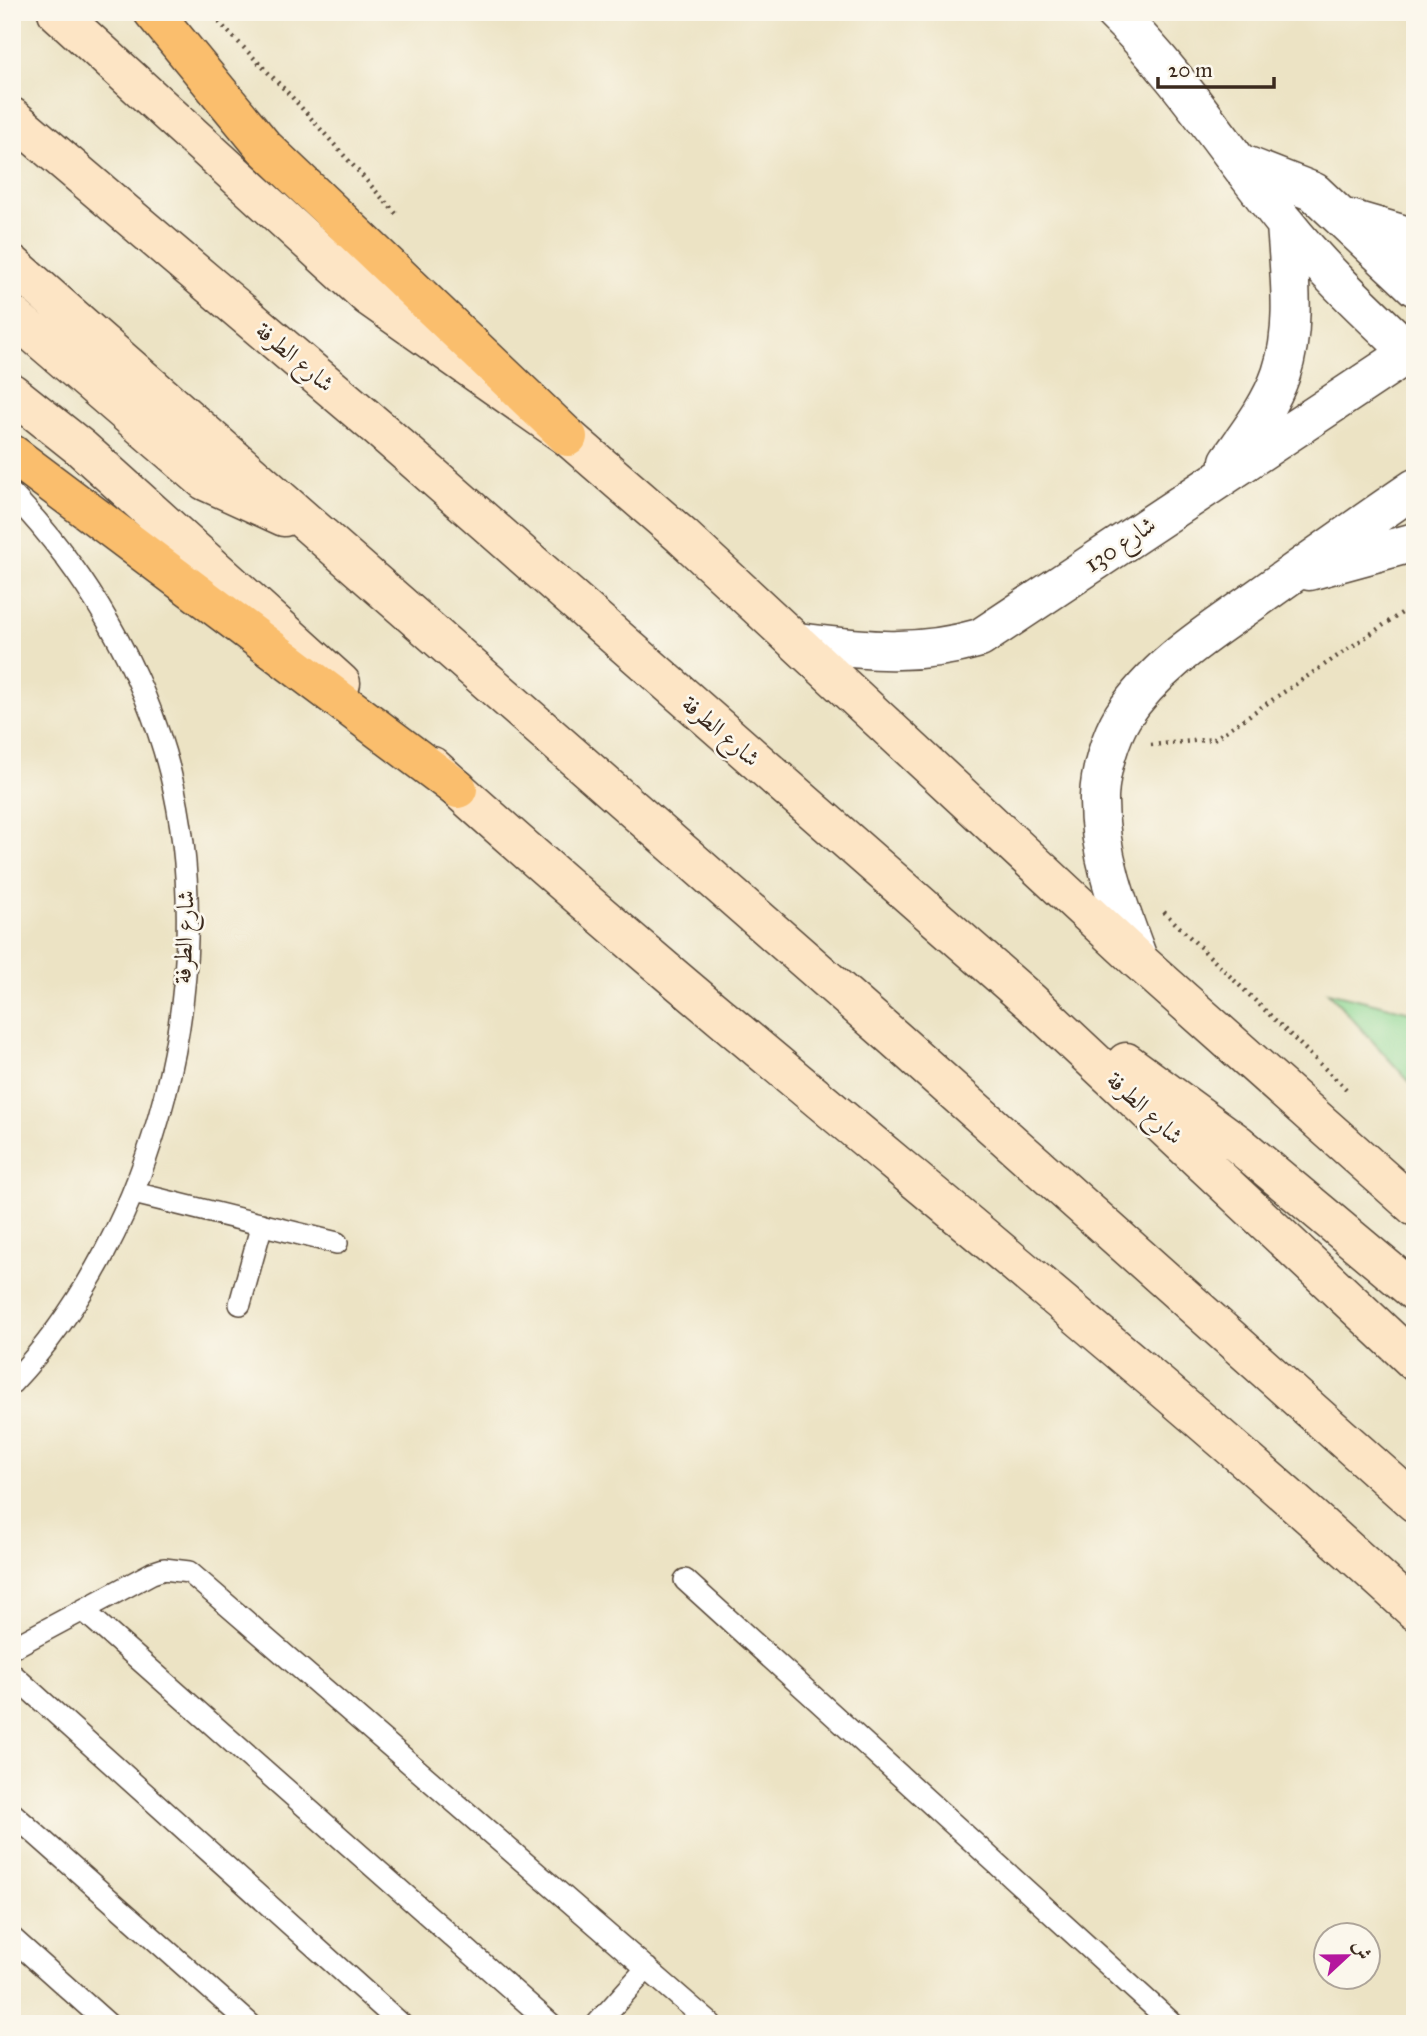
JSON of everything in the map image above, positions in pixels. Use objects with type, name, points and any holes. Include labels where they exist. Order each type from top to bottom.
[{"type":"highway","points":[[153,12],[264,147],[568,436]]},
{"type":"highway","points":[[12,454],[458,789]]},
{"type":"main road","points":[[57,12],[369,297],[568,436],[797,642],[1139,961],[1415,1207]]},
{"type":"main road","name":"شارع الطرفة","points":[[12,117],[377,427],[1031,1002],[1415,1362]]},
{"type":"main road","points":[[12,264],[894,1038],[1415,1503]]},
{"type":"main road","points":[[12,315],[205,481],[322,534]]},
{"type":"main road","points":[[12,393],[81,448],[458,789],[824,1105],[1294,1500],[1415,1611]]},
{"type":"main road","points":[[1031,1002],[1134,1067],[1237,1143],[1415,1292]]},
{"type":"street","points":[[1114,12],[1187,93],[1286,224],[1366,312],[1413,353]]},
{"type":"street","points":[[1240,163],[1314,192],[1415,287]]},
{"type":"street","points":[[1343,217],[1415,238]]},
{"type":"street","points":[[1217,478],[1261,416],[1281,373],[1289,332],[1286,224]]},
{"type":"street","name":"شارع 130","points":[[797,642],[882,653],[943,649],[980,638],[1217,478],[1413,353]]},
{"type":"street","points":[[1139,961],[1111,885],[1102,835],[1099,795],[1107,757],[1122,717],[1152,680],[1194,643],[1415,488]]},
{"type":"street","points":[[1290,575],[1349,562],[1415,542]]},
{"type":"lane","name":"شارع الطرفة","points":[[12,494],[57,547],[94,600],[126,656],[158,732],[180,821],[187,922],[179,1020],[154,1135],[134,1193],[89,1282],[31,1363],[12,1383]]},
{"type":"lane","points":[[134,1193],[337,1243]]},
{"type":"lane","points":[[240,1304],[262,1224]]},
{"type":"lane","points":[[12,1648],[164,1569],[177,1568],[200,1578],[711,2024]]},
{"type":"lane","points":[[685,1580],[1173,2024]]},
{"type":"lane","points":[[83,1610],[551,2024]]},
{"type":"lane","points":[[12,1674],[401,2024]]},
{"type":"lane","points":[[12,1813],[250,2024]]},
{"type":"lane","points":[[12,1938],[108,2024]]},
{"type":"lane","points":[[597,2024],[647,1968]]},
{"type":"path","points":[[209,12],[291,96],[405,225]]},
{"type":"path","points":[[1144,745],[1213,739],[1415,604]]},
{"type":"path","points":[[1160,909],[1356,1098]]},
{"type":"green space","points":[[1328,992],[1415,1013],[1415,1088]]}]
